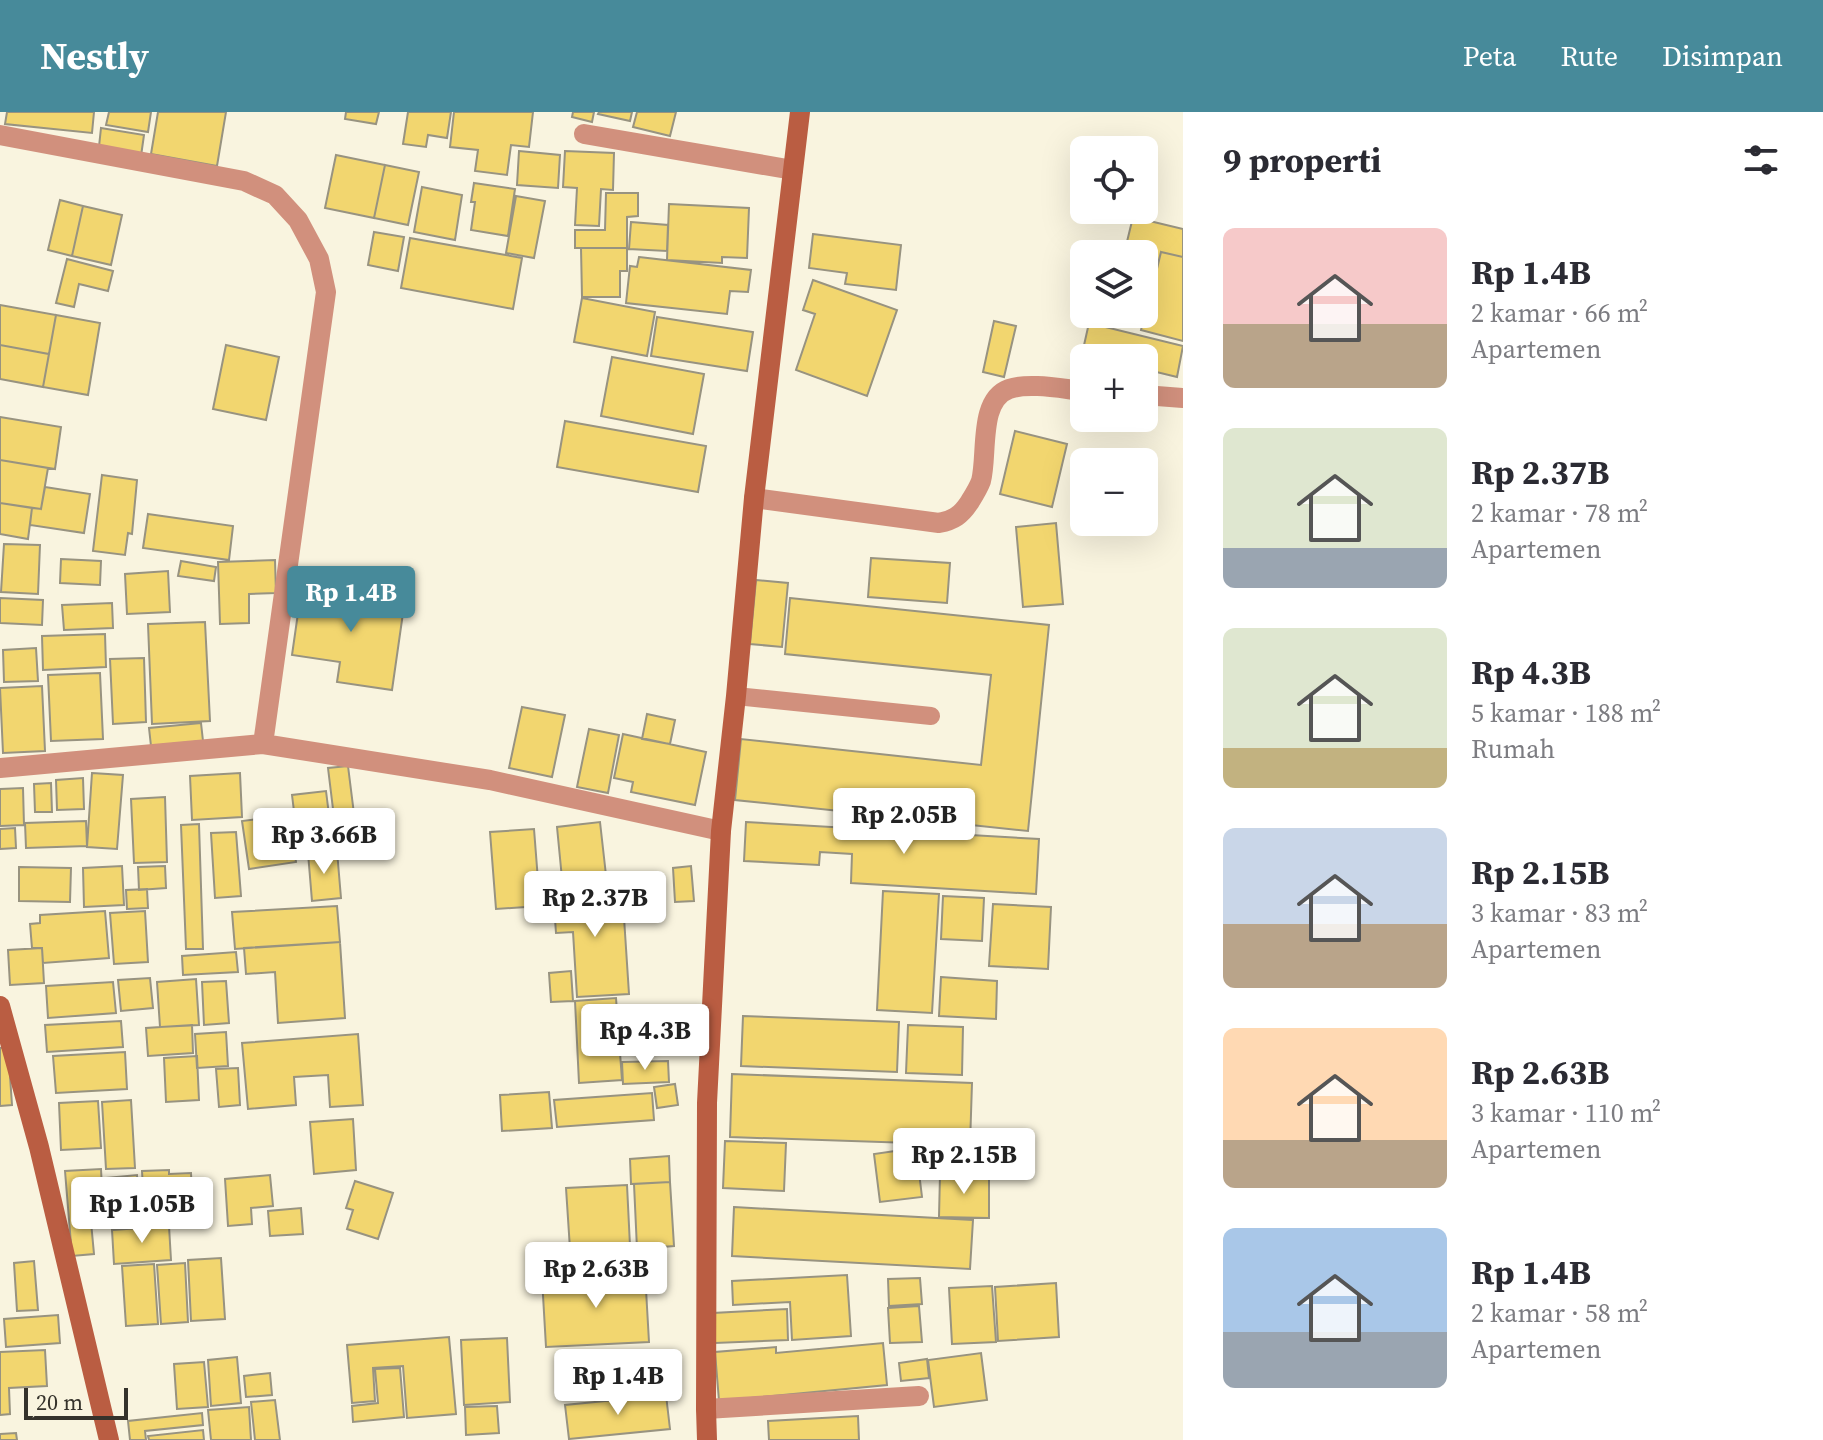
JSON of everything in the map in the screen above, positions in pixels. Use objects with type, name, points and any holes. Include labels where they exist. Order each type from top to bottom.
[{"type":"street","points":[[707,1440],[707,1103],[721,831],[754,498],[800,112]]},
{"type":"street","points":[[584,134],[793,170]]},
{"type":"street","points":[[0,135],[244,181],[275,195],[298,220],[319,259],[326,292],[263,744]]},
{"type":"street","points":[[754,498],[939,523],[952,520],[962,513],[982,478],[988,418],[998,396],[1007,390],[1023,387],[1070,390]]},
{"type":"street","points":[[1158,396],[1183,398]]},
{"type":"street","points":[[0,768],[263,744],[490,780],[721,831]]},
{"type":"street","points":[[0,1006],[39,1147],[109,1440]]},
{"type":"street","points":[[706,1409],[919,1396]]},
{"type":"lane","points":[[736,696],[931,716]]},
{"type":"building","points":[[7,112],[94,112],[92,133],[5,124]]},
{"type":"building","points":[[109,112],[151,112],[148,132],[106,125]]},
{"type":"building","points":[[158,112],[226,112],[217,166],[151,154]]},
{"type":"building","points":[[346,112],[379,112],[376,124],[345,119]]},
{"type":"building","points":[[408,112],[451,112],[447,138],[428,135],[426,147],[403,144]]},
{"type":"building","points":[[454,112],[533,112],[529,147],[511,145],[507,175],[475,171],[478,150],[450,147]]},
{"type":"building","points":[[573,112],[594,112],[592,122],[572,117]]},
{"type":"building","points":[[599,112],[632,112],[630,121]]},
{"type":"building","points":[[637,112],[676,112],[670,136],[633,127]]},
{"type":"building","points":[[101,128],[144,135],[140,163],[98,156]]},
{"type":"building","points":[[519,151],[560,155],[558,188],[517,185]]},
{"type":"building","points":[[565,151],[614,153],[613,190],[601,189],[599,226],[575,225],[577,188],[563,187]]},
{"type":"building","points":[[336,155],[385,165],[374,218],[325,208]]},
{"type":"building","points":[[385,165],[419,172],[408,225],[374,218]]},
{"type":"building","points":[[474,183],[515,189],[508,236],[471,230]]},
{"type":"building","points":[[422,187],[462,195],[455,240],[414,232]]},
{"type":"building","points":[[606,193],[638,193],[638,216],[627,217],[627,248],[575,248],[575,230],[605,230]]},
{"type":"building","points":[[516,196],[545,201],[534,258],[506,253]]},
{"type":"building","points":[[60,200],[83,206],[72,256],[48,250]]},
{"type":"building","points":[[669,204],[749,208],[747,258],[722,257],[722,263],[667,260]]},
{"type":"building","points":[[83,206],[122,215],[111,265],[72,256]]},
{"type":"building","points":[[631,222],[668,225],[667,251],[629,249]]},
{"type":"building","points":[[1158,223],[1183,229],[1183,257],[1161,252],[1158,265],[1158,240],[1127,240],[1131,224]]},
{"type":"building","points":[[374,232],[404,237],[398,271],[368,265]]},
{"type":"building","points":[[813,234],[901,245],[896,290],[845,284],[847,273],[809,268]]},
{"type":"building","points":[[410,238],[522,258],[513,309],[401,288]]},
{"type":"building","points":[[581,248],[627,248],[627,271],[620,271],[620,297],[582,297]]},
{"type":"building","points":[[1161,252],[1183,257],[1183,341],[1141,330],[1158,328],[1158,264]]},
{"type":"building","points":[[639,257],[751,270],[748,292],[730,291],[727,314],[626,303],[630,266],[637,267]]},
{"type":"building","points":[[67,259],[113,271],[108,291],[79,284],[74,307],[56,303]]},
{"type":"building","points":[[813,280],[897,310],[867,396],[796,370],[815,314],[803,310]]},
{"type":"building","points":[[582,298],[655,312],[647,356],[574,342]]},
{"type":"building","points":[[0,305],[56,315],[49,354],[0,345]]},
{"type":"building","points":[[56,315],[100,323],[88,395],[43,387]]},
{"type":"building","points":[[657,317],[753,332],[747,371],[651,356]]},
{"type":"building","points":[[994,321],[1016,326],[1004,377],[983,372]]},
{"type":"building","points":[[1088,328],[1109,328],[1183,346],[1177,377],[1158,372],[1158,344],[1084,344]]},
{"type":"building","points":[[0,345],[49,354],[43,387],[0,379]]},
{"type":"building","points":[[226,345],[279,357],[266,420],[213,409]]},
{"type":"building","points":[[612,357],[704,374],[693,434],[601,416]]},
{"type":"building","points":[[0,417],[61,427],[55,469],[0,460]]},
{"type":"building","points":[[565,421],[706,446],[698,492],[557,467]]},
{"type":"building","points":[[1015,431],[1067,444],[1052,507],[1000,494]]},
{"type":"building","points":[[0,460],[48,468],[41,509],[0,503]]},
{"type":"building","points":[[102,475],[137,480],[132,534],[128,533],[125,555],[93,551]]},
{"type":"building","points":[[45,487],[90,494],[84,533],[30,525],[32,508],[41,509]]},
{"type":"building","points":[[0,503],[32,508],[28,539],[0,534]]},
{"type":"building","points":[[148,514],[233,526],[229,560],[143,548]]},
{"type":"building","points":[[1056,523],[1063,604],[1023,607],[1016,527]]},
{"type":"building","points":[[4,544],[40,545],[38,594],[1,592]]},
{"type":"building","points":[[871,558],[950,563],[947,603],[868,597]]},
{"type":"building","points":[[61,559],[101,561],[100,585],[60,583]]},
{"type":"building","points":[[275,560],[276,593],[249,594],[249,623],[220,624],[218,562]]},
{"type":"building","points":[[181,561],[216,567],[214,581],[178,576]]},
{"type":"building","points":[[168,571],[170,612],[127,614],[125,574]]},
{"type":"building","points":[[756,580],[788,583],[782,647],[750,644]]},
{"type":"building","points":[[302,585],[405,599],[392,690],[337,682],[340,662],[292,655]]},
{"type":"building","points":[[0,598],[43,600],[42,625],[0,623]]},
{"type":"building","points":[[790,598],[1049,625],[1028,831],[735,800],[741,739],[981,765],[991,675],[785,654]]},
{"type":"building","points":[[112,603],[113,628],[64,630],[62,605]]},
{"type":"building","points":[[205,622],[210,721],[152,724],[148,624]]},
{"type":"building","points":[[105,634],[106,667],[43,670],[42,636]]},
{"type":"building","points":[[36,648],[38,681],[4,682],[3,650]]},
{"type":"building","points":[[144,658],[146,722],[113,724],[110,659]]},
{"type":"building","points":[[100,673],[103,739],[51,741],[48,675]]},
{"type":"building","points":[[42,686],[45,751],[3,753],[0,688]]},
{"type":"building","points":[[522,707],[565,715],[552,777],[509,768]]},
{"type":"building","points":[[647,714],[675,720],[670,744],[642,739]]},
{"type":"building","points":[[201,723],[203,741],[151,746],[149,728]]},
{"type":"building","points":[[589,729],[619,735],[608,793],[577,787]]},
{"type":"building","points":[[623,734],[706,752],[695,805],[631,792],[633,782],[614,778]]},
{"type":"building","points":[[348,766],[354,814],[334,817],[328,768]]},
{"type":"building","points":[[92,773],[123,775],[117,849],[87,847]]},
{"type":"building","points":[[240,773],[242,817],[192,820],[190,776]]},
{"type":"building","points":[[83,778],[84,809],[57,810],[56,780]]},
{"type":"building","points":[[51,783],[52,812],[35,812],[34,784]]},
{"type":"building","points":[[23,788],[24,825],[0,826],[0,789]]},
{"type":"building","points":[[326,791],[333,847],[299,852],[292,795]]},
{"type":"building","points":[[165,797],[167,862],[134,863],[131,799]]},
{"type":"building","points":[[289,815],[296,862],[249,869],[242,821]]},
{"type":"building","points":[[86,821],[87,846],[26,848],[25,823]]},
{"type":"building","points":[[600,822],[607,884],[563,889],[557,827]]},
{"type":"building","points":[[746,822],[1039,839],[1036,894],[851,883],[852,854],[820,852],[819,865],[744,861]]},
{"type":"building","points":[[199,824],[203,949],[186,949],[181,825]]},
{"type":"building","points":[[15,828],[16,848],[0,849],[0,829]]},
{"type":"building","points":[[534,829],[540,906],[496,909],[490,832]]},
{"type":"building","points":[[236,832],[241,896],[215,898],[211,833]]},
{"type":"building","points":[[337,851],[341,898],[312,901],[308,853]]},
{"type":"building","points":[[122,866],[124,905],[84,907],[83,868]]},
{"type":"building","points":[[165,866],[166,888],[139,890],[138,867]]},
{"type":"building","points":[[691,866],[694,901],[675,902],[673,868]]},
{"type":"building","points":[[19,867],[71,868],[70,902],[19,901]]},
{"type":"building","points":[[622,887],[629,994],[577,997],[573,932],[556,933],[553,891]]},
{"type":"building","points":[[147,889],[148,908],[127,909],[126,890]]},
{"type":"building","points":[[883,891],[939,894],[932,1013],[877,1010]]},
{"type":"building","points":[[943,896],[984,898],[982,941],[941,939]]},
{"type":"building","points":[[993,904],[1051,907],[1048,969],[989,966]]},
{"type":"building","points":[[337,906],[340,942],[235,949],[232,912]]},
{"type":"building","points":[[105,911],[109,958],[43,963],[42,948],[32,948],[30,924],[40,923],[40,915]]},
{"type":"building","points":[[145,911],[148,962],[114,964],[110,913]]},
{"type":"building","points":[[340,942],[345,1018],[278,1023],[275,972],[246,974],[244,948]]},
{"type":"building","points":[[42,948],[44,983],[10,985],[8,950]]},
{"type":"building","points":[[236,952],[238,972],[183,975],[182,956]]},
{"type":"building","points":[[571,971],[573,1001],[551,1002],[549,973]]},
{"type":"building","points":[[941,977],[997,981],[996,1019],[939,1016]]},
{"type":"building","points":[[150,978],[153,1008],[121,1011],[118,980]]},
{"type":"building","points":[[196,979],[199,1025],[160,1027],[157,982]]},
{"type":"building","points":[[226,981],[229,1023],[204,1025],[202,982]]},
{"type":"building","points":[[113,982],[116,1013],[48,1018],[46,986]]},
{"type":"building","points":[[616,998],[622,1080],[579,1083],[575,1001]]},
{"type":"building","points":[[743,1016],[899,1022],[897,1072],[741,1066]]},
{"type":"building","points":[[121,1021],[123,1047],[47,1052],[45,1025]]},
{"type":"building","points":[[192,1025],[193,1053],[148,1056],[146,1028]]},
{"type":"building","points":[[908,1025],[963,1027],[962,1075],[906,1073]]},
{"type":"building","points":[[226,1032],[228,1066],[197,1068],[195,1034]]},
{"type":"building","points":[[358,1034],[363,1105],[330,1107],[328,1075],[294,1077],[296,1105],[248,1109],[242,1043]]},
{"type":"building","points":[[8,1047],[12,1105],[0,1106],[0,1048]]},
{"type":"building","points":[[125,1052],[127,1089],[56,1093],[53,1056]]},
{"type":"building","points":[[197,1056],[199,1100],[166,1102],[164,1058]]},
{"type":"building","points":[[668,1061],[669,1082],[623,1084],[622,1062]]},
{"type":"building","points":[[238,1068],[240,1105],[219,1107],[216,1069]]},
{"type":"building","points":[[732,1074],[972,1083],[970,1145],[730,1137]]},
{"type":"building","points":[[675,1084],[678,1105],[657,1108],[654,1087]]},
{"type":"building","points":[[549,1092],[552,1128],[502,1131],[500,1095]]},
{"type":"building","points":[[652,1093],[654,1120],[557,1127],[554,1100]]},
{"type":"building","points":[[131,1100],[135,1168],[106,1169],[102,1102]]},
{"type":"building","points":[[98,1101],[101,1148],[61,1150],[59,1103]]},
{"type":"building","points":[[353,1119],[356,1170],[314,1174],[310,1122]]},
{"type":"building","points":[[725,1141],[786,1143],[784,1191],[723,1188]]},
{"type":"building","points":[[916,1148],[922,1197],[880,1202],[874,1154]]},
{"type":"building","points":[[669,1156],[670,1182],[631,1184],[630,1159]]},
{"type":"building","points":[[101,1169],[102,1189],[88,1190],[94,1254],[72,1256],[65,1171]]},
{"type":"building","points":[[169,1170],[169,1174],[191,1173],[193,1212],[170,1213],[171,1223],[145,1224],[142,1171]]},
{"type":"building","points":[[137,1175],[140,1217],[92,1221],[90,1191],[108,1190],[107,1178]]},
{"type":"building","points":[[270,1175],[273,1206],[251,1208],[252,1224],[228,1226],[225,1179]]},
{"type":"building","points":[[940,1175],[989,1175],[989,1218],[939,1217]]},
{"type":"building","points":[[355,1181],[393,1193],[378,1239],[347,1229],[353,1210],[346,1208]]},
{"type":"building","points":[[670,1182],[674,1246],[637,1249],[634,1184]]},
{"type":"building","points":[[627,1185],[630,1246],[570,1249],[566,1188]]},
{"type":"building","points":[[734,1207],[973,1220],[970,1269],[732,1256]]},
{"type":"building","points":[[301,1208],[303,1234],[270,1236],[268,1211]]},
{"type":"building","points":[[169,1226],[171,1260],[114,1264],[112,1230]]},
{"type":"building","points":[[221,1258],[225,1319],[191,1321],[188,1260]]},
{"type":"building","points":[[34,1261],[38,1310],[17,1311],[14,1263]]},
{"type":"building","points":[[185,1263],[188,1322],[161,1324],[157,1265]]},
{"type":"building","points":[[154,1264],[158,1324],[126,1326],[122,1266]]},
{"type":"building","points":[[645,1272],[649,1342],[546,1347],[542,1278]]},
{"type":"building","points":[[847,1275],[851,1336],[792,1340],[790,1302],[733,1305],[732,1281]]},
{"type":"building","points":[[920,1278],[922,1304],[889,1306],[888,1279]]},
{"type":"building","points":[[1056,1283],[1059,1337],[998,1341],[995,1287]]},
{"type":"building","points":[[992,1286],[996,1342],[952,1344],[949,1288]]},
{"type":"building","points":[[919,1306],[922,1342],[890,1343],[888,1308]]},
{"type":"building","points":[[787,1309],[788,1340],[715,1343],[713,1313]]},
{"type":"building","points":[[58,1315],[60,1343],[6,1347],[4,1319]]},
{"type":"building","points":[[449,1337],[456,1414],[407,1418],[403,1366],[373,1368],[375,1401],[352,1403],[347,1345]]},
{"type":"building","points":[[507,1338],[510,1402],[464,1405],[461,1340]]},
{"type":"building","points":[[883,1343],[887,1385],[719,1401],[715,1352],[776,1347],[776,1353]]},
{"type":"building","points":[[45,1350],[47,1386],[9,1388],[10,1414],[0,1415],[0,1352]]},
{"type":"building","points":[[981,1353],[987,1400],[934,1407],[928,1360]]},
{"type":"building","points":[[660,1355],[661,1391],[591,1394],[590,1358]]},
{"type":"building","points":[[237,1357],[241,1403],[211,1406],[208,1360]]},
{"type":"building","points":[[927,1359],[929,1378],[901,1381],[899,1363]]},
{"type":"building","points":[[204,1362],[208,1407],[177,1409],[174,1364]]},
{"type":"building","points":[[400,1368],[404,1417],[353,1422],[352,1406],[378,1403],[375,1369]]},
{"type":"building","points":[[270,1373],[272,1395],[246,1397],[244,1376]]},
{"type":"building","points":[[666,1395],[670,1429],[569,1439],[565,1405]]},
{"type":"building","points":[[275,1400],[280,1440],[255,1440],[251,1402]]},
{"type":"building","points":[[497,1406],[499,1433],[466,1435],[465,1407]]},
{"type":"building","points":[[249,1407],[251,1440],[211,1440],[208,1410]]},
{"type":"building","points":[[202,1413],[203,1425],[145,1431],[146,1440],[130,1440],[128,1421]]},
{"type":"building","points":[[858,1416],[859,1440],[769,1440],[768,1421]]},
{"type":"building","points":[[203,1430],[204,1440],[149,1440],[148,1436]]},
{"type":"building","points":[[16,1433],[17,1440],[0,1440],[0,1434]]}]
